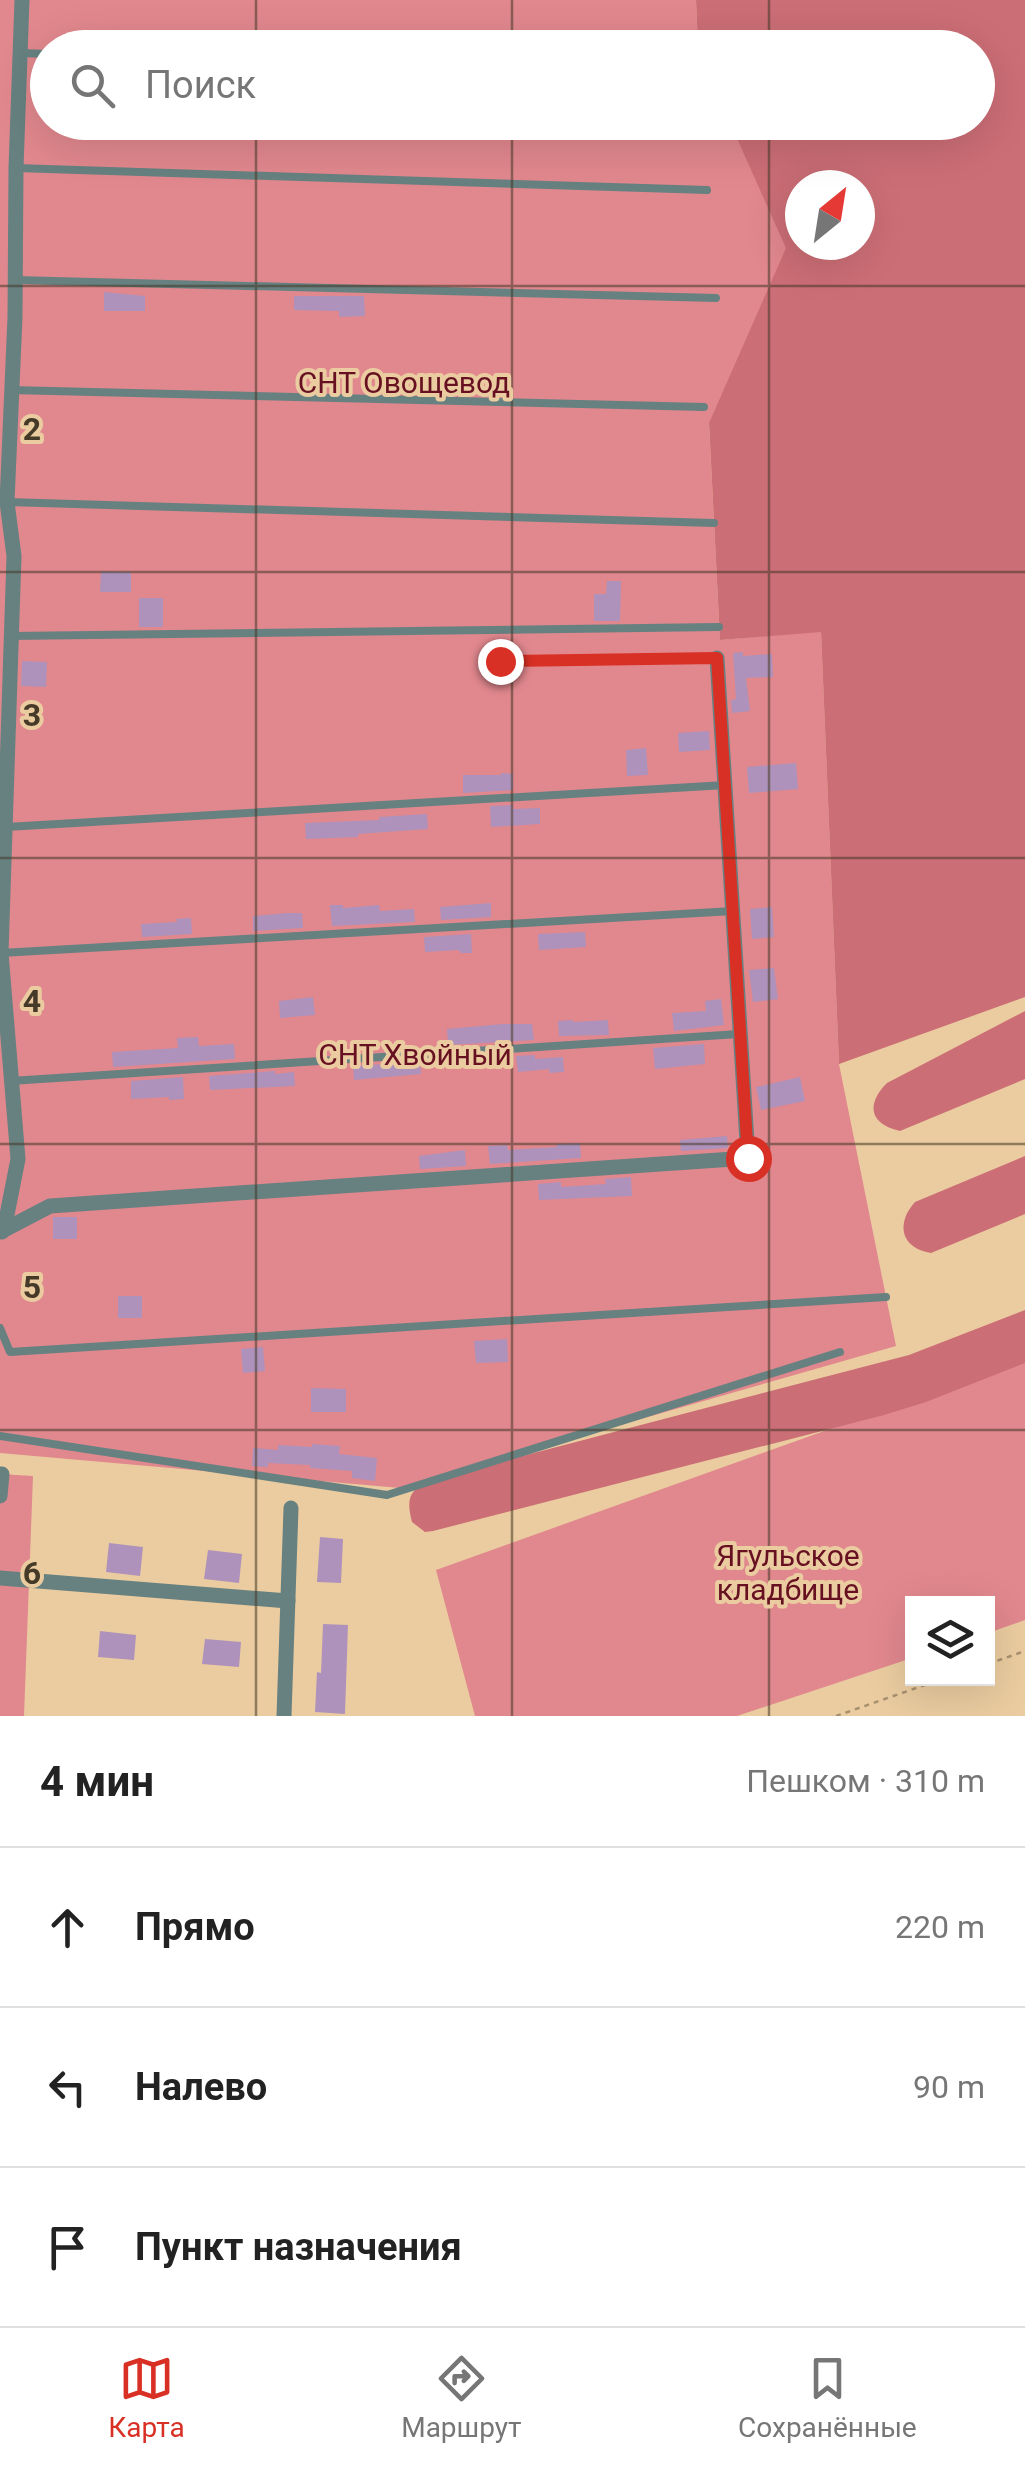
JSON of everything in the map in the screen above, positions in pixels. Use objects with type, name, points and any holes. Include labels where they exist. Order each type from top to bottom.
[{"type":"street","points":[[2,1231],[18,1160],[1,953],[14,556],[8,502],[22,0]]},
{"type":"street","points":[[2,1231],[50,1206],[748,1158],[717,658]]},
{"type":"street","points":[[0,1474],[0,1496]]},
{"type":"street","points":[[284,1716],[292,1508]]},
{"type":"street","points":[[0,1578],[288,1601]]},
{"type":"lane","points":[[21,53],[30,53]]},
{"type":"lane","points":[[16,168],[707,190]]},
{"type":"lane","points":[[16,280],[716,298]]},
{"type":"lane","points":[[10,390],[704,407]]},
{"type":"lane","points":[[8,502],[714,523]]},
{"type":"lane","points":[[11,636],[719,628]]},
{"type":"lane","points":[[500,661],[717,658]]},
{"type":"lane","points":[[6,827],[726,785]]},
{"type":"lane","points":[[1,953],[733,911]]},
{"type":"lane","points":[[10,1080],[742,1034]]},
{"type":"lane","points":[[0,1328],[10,1352],[886,1296]]},
{"type":"lane","points":[[0,1436],[387,1495],[840,1352]]},
{"type":"path","points":[[995,1662],[1025,1651]]},
{"type":"path","points":[[836,1716],[923,1686]]},
{"type":"green space","name":"СНТ Хвойный","points":[[0,0],[696,0],[697,30],[30,30],[30,140],[738,140],[785,244],[785,253],[709,424],[720,640],[821,631],[839,1064],[896,1346],[400,1488],[0,1453]]},
{"type":"green space","name":"Ягульское кладбище","points":[[1025,1359],[1025,1620],[995,1631],[995,1596],[905,1596],[905,1660],[737,1716],[475,1716],[436,1570]]},
{"type":"green space","points":[[0,1474],[33,1476],[24,1716],[0,1716]]},
{"type":"shaded area","points":[[696,0],[1025,0],[1025,997],[839,1064],[821,632],[720,640],[709,423],[785,250],[785,260],[875,260],[875,170],[785,170],[785,246],[738,140],[995,140],[995,30],[697,30]]},
{"type":"shaded area","points":[[1025,1011],[1025,1079],[900,1131],[877,1118],[876,1098],[887,1083]]},
{"type":"shaded area","points":[[1025,1156],[1025,1214],[931,1253],[907,1240],[905,1218],[915,1202]]},
{"type":"shaded area","points":[[1025,1310],[1025,1363],[926,1402],[433,1531],[425,1532],[412,1522],[411,1496],[430,1480],[909,1355]]},
{"type":"building","points":[[104,292],[145,296],[145,311],[104,311]]},
{"type":"building","points":[[294,296],[364,296],[365,316],[339,317],[339,311],[294,310]]},
{"type":"building","points":[[101,571],[131,572],[131,592],[100,592]]},
{"type":"building","points":[[607,581],[621,581],[620,621],[594,621],[594,594],[606,594]]},
{"type":"building","points":[[139,598],[163,598],[163,627],[139,627]]},
{"type":"building","points":[[743,652],[743,656],[772,654],[773,677],[746,678],[750,711],[732,713],[731,700],[736,699],[733,653]]},
{"type":"building","points":[[22,661],[47,662],[46,687],[21,686]]},
{"type":"building","points":[[709,731],[710,750],[679,752],[678,733]]},
{"type":"building","points":[[646,748],[648,775],[627,776],[626,750]]},
{"type":"building","points":[[796,763],[798,789],[749,793],[747,767]]},
{"type":"building","points":[[513,774],[513,790],[463,793],[463,775]]},
{"type":"building","points":[[513,805],[513,809],[540,808],[540,824],[491,827],[490,806]]},
{"type":"building","points":[[427,814],[428,829],[306,839],[305,823]]},
{"type":"building","points":[[491,903],[491,917],[441,920],[440,907]]},
{"type":"building","points":[[330,905],[379,905],[380,911],[414,909],[415,922],[332,926]]},
{"type":"building","points":[[772,907],[774,937],[752,939],[750,909]]},
{"type":"building","points":[[302,913],[303,928],[253,931],[253,916]]},
{"type":"building","points":[[191,918],[192,934],[142,937],[141,924]]},
{"type":"building","points":[[585,932],[586,947],[539,950],[538,934]]},
{"type":"building","points":[[471,934],[472,953],[425,952],[424,937]]},
{"type":"building","points":[[774,968],[778,999],[753,1002],[749,970]]},
{"type":"building","points":[[313,997],[315,1015],[280,1018],[279,1001]]},
{"type":"building","points":[[721,999],[724,1025],[674,1031],[672,1013],[706,1011],[705,1001]]},
{"type":"building","points":[[608,1020],[609,1035],[559,1036],[558,1021]]},
{"type":"building","points":[[532,1024],[534,1040],[448,1045],[447,1029]]},
{"type":"building","points":[[198,1037],[199,1046],[234,1044],[235,1059],[113,1067],[112,1052],[178,1048],[177,1038]]},
{"type":"building","points":[[704,1044],[705,1064],[655,1069],[653,1048]]},
{"type":"building","points":[[535,1055],[535,1059],[563,1057],[564,1072],[518,1072],[516,1056]]},
{"type":"building","points":[[420,1062],[421,1074],[354,1080],[353,1066]]},
{"type":"building","points":[[294,1072],[295,1086],[210,1090],[209,1076]]},
{"type":"building","points":[[183,1077],[184,1099],[131,1099],[131,1081]]},
{"type":"building","points":[[800,1077],[805,1101],[761,1110],[756,1087]]},
{"type":"building","points":[[727,1136],[728,1148],[681,1151],[680,1140]]},
{"type":"building","points":[[580,1143],[581,1158],[490,1164],[488,1146],[507,1145],[508,1150]]},
{"type":"building","points":[[465,1150],[466,1166],[420,1169],[419,1156]]},
{"type":"building","points":[[631,1177],[632,1196],[539,1200],[538,1184],[606,1184],[605,1179]]},
{"type":"building","points":[[53,1217],[77,1217],[77,1239],[53,1239]]},
{"type":"building","points":[[118,1296],[142,1296],[142,1318],[118,1318]]},
{"type":"building","points":[[507,1339],[508,1362],[476,1363],[474,1341]]},
{"type":"building","points":[[263,1347],[265,1371],[243,1373],[241,1349]]},
{"type":"building","points":[[311,1388],[346,1389],[346,1412],[311,1412]]},
{"type":"building","points":[[278,1445],[340,1446],[339,1454],[377,1458],[375,1481],[352,1478],[352,1471],[310,1465],[252,1466],[253,1448],[278,1450]]},
{"type":"building","points":[[320,1537],[343,1539],[341,1583],[317,1582]]},
{"type":"building","points":[[109,1543],[143,1547],[140,1576],[106,1572]]},
{"type":"building","points":[[208,1550],[242,1554],[239,1583],[204,1579]]},
{"type":"building","points":[[323,1624],[348,1625],[345,1714],[315,1712]]},
{"type":"building","points":[[100,1631],[136,1635],[134,1660],[98,1657]]},
{"type":"building","points":[[205,1639],[241,1642],[239,1667],[202,1664]]},
{"type":"route","points":[[500,661],[717,658],[748,1158]]},
{"type":"park label","name":"СНТ Овощевод","points":[[404,382]]}]
